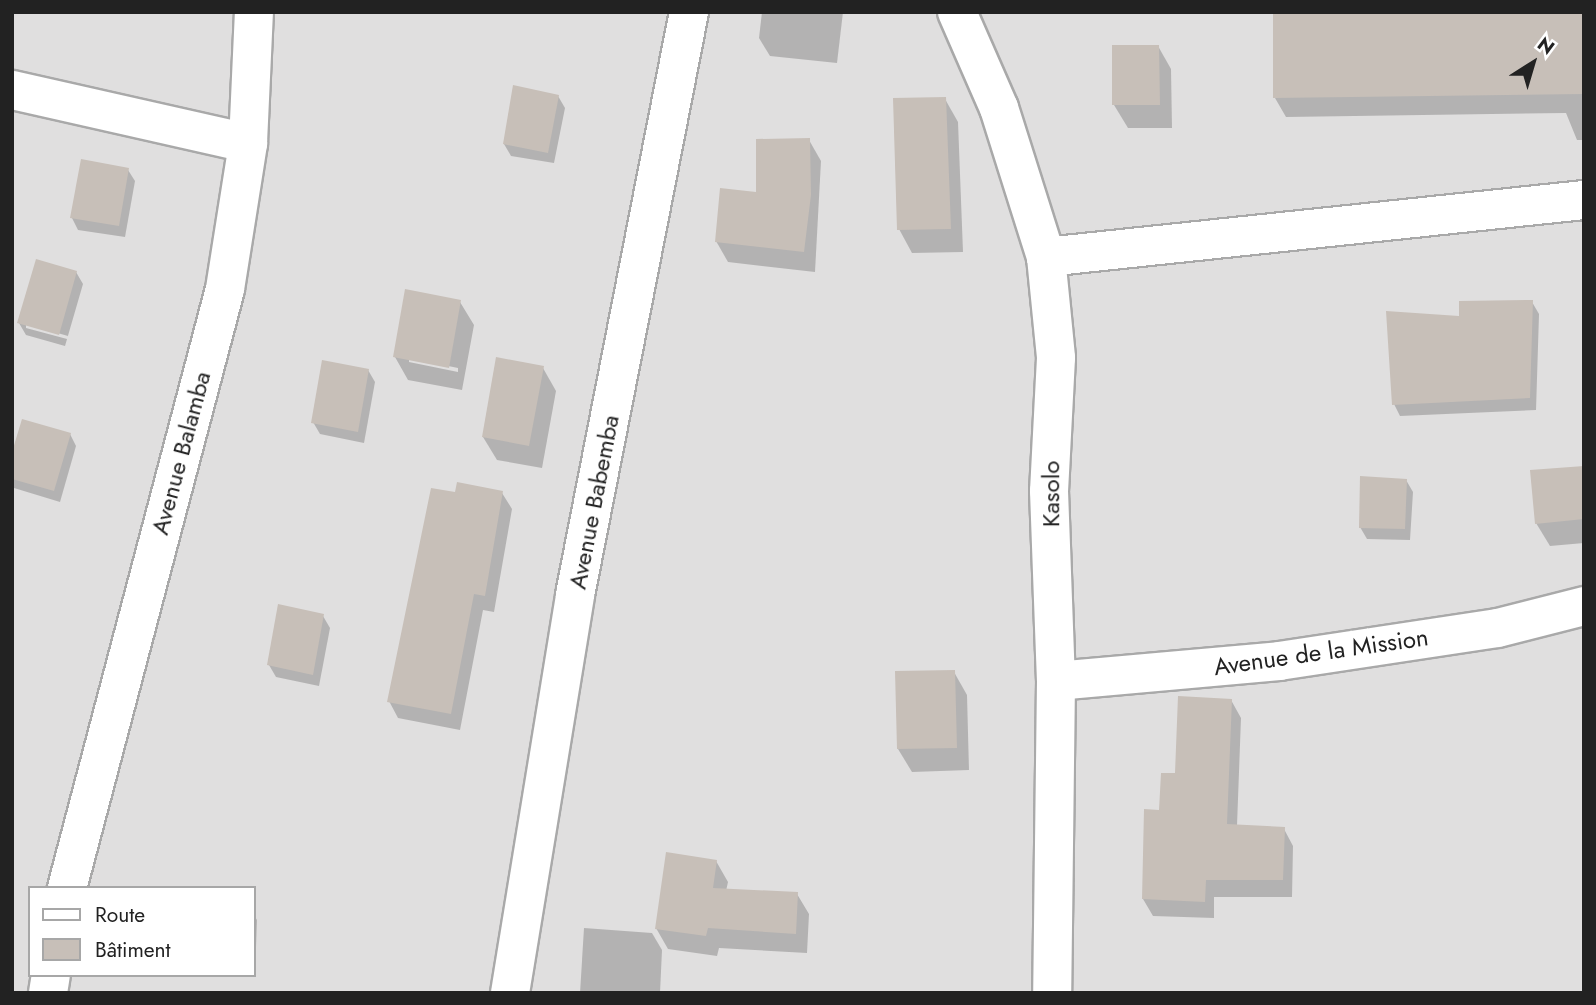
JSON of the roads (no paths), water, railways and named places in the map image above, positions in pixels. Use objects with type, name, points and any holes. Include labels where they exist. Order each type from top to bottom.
[{"type":"street","name":"Avenue Balamba","points":[[69,886],[225,289],[248,143],[254,12]]},
{"type":"street","name":"Avenue Babemba","points":[[510,993],[568,636],[689,12]]},
{"type":"street","name":"Kasolo","points":[[957,12],[999,108],[1046,257],[1056,358],[1049,492],[1056,681],[1052,993]]},
{"type":"street","points":[[12,90],[248,143]]},
{"type":"street","points":[[1046,257],[1584,200]]},
{"type":"street","name":"Avenue de la Mission","points":[[1056,681],[1279,662],[1498,628],[1584,606]]}]
